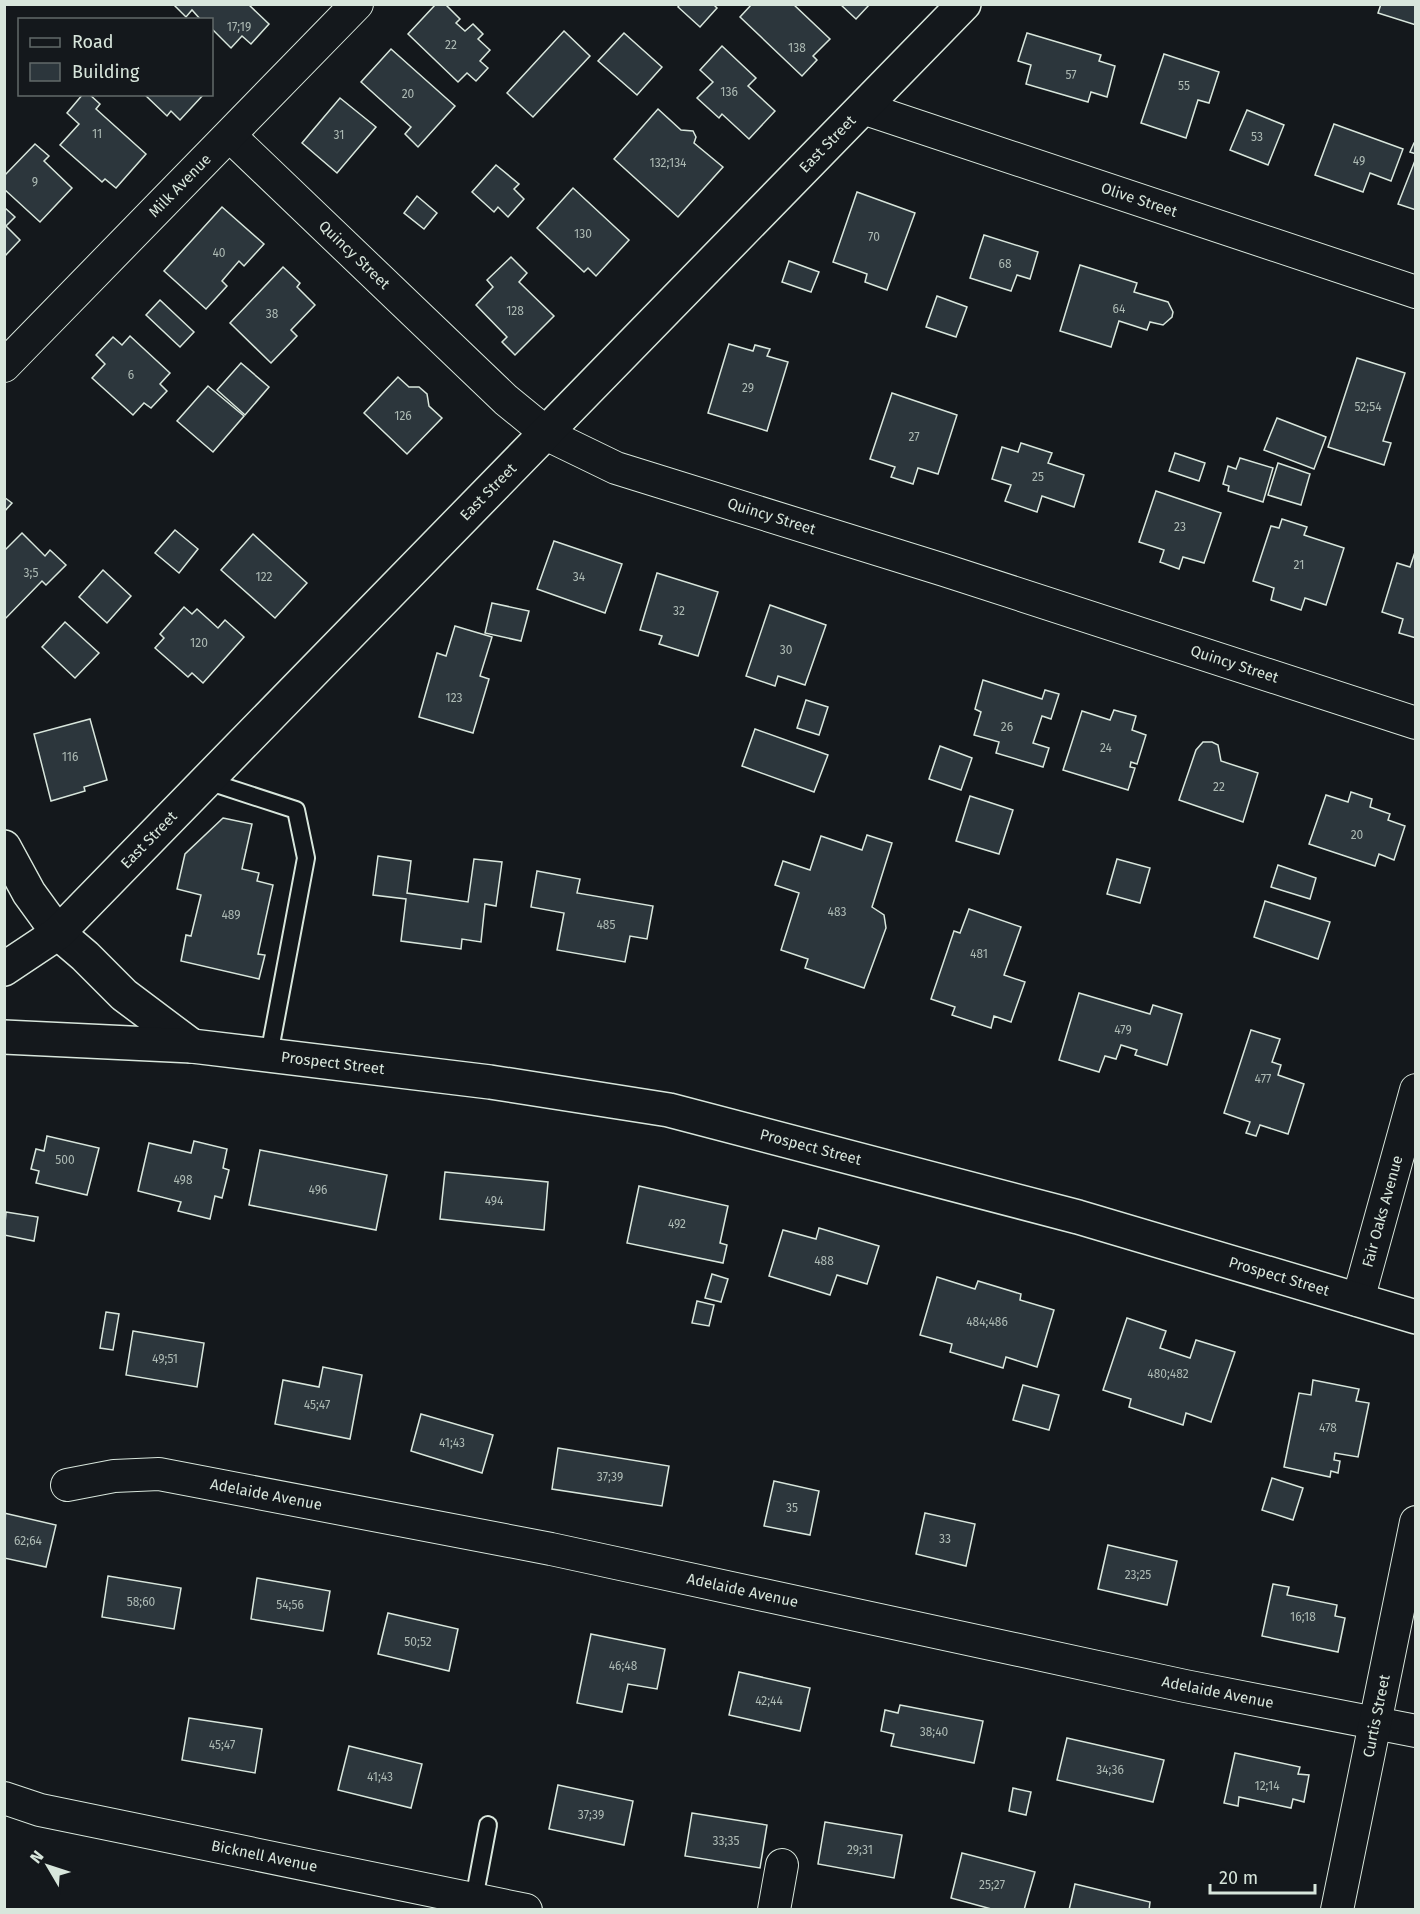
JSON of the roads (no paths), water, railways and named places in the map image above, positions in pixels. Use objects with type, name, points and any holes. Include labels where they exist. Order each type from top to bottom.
[{"type":"street","name":"Milk Avenue","points":[[4,366],[357,4]]},
{"type":"street","name":"East Street","points":[[4,969],[58,933],[964,4]]},
{"type":"street","name":"Olive Street","points":[[863,108],[1416,292]]},
{"type":"street","name":"Quincy Street","points":[[230,136],[506,400],[546,433],[616,468],[679,490],[944,570],[1416,723]]},
{"type":"street","points":[[4,847],[28,893],[58,933],[86,956],[124,995],[192,1046]]},
{"type":"street","name":"Prospect Street","points":[[4,1037],[192,1046],[490,1082],[669,1110],[1078,1217],[1416,1317]]},
{"type":"street","name":"Fair Oaks Avenue","points":[[1358,1300],[1416,1090]]},
{"type":"street","name":"Adelaide Avenue","points":[[68,1485],[114,1476],[159,1474],[551,1549],[1173,1683],[1416,1731]]},
{"type":"street","name":"Curtis Street","points":[[1337,1910],[1377,1723],[1416,1522]]},
{"type":"street","name":"Bicknell Avenue","points":[[4,1798],[40,1810],[526,1910]]},
{"type":"street","points":[[774,1910],[782,1865]]},
{"type":"lane","points":[[207,781],[296,810],[306,858],[269,1055]]},
{"type":"lane","points":[[474,1899],[488,1825]]}]
